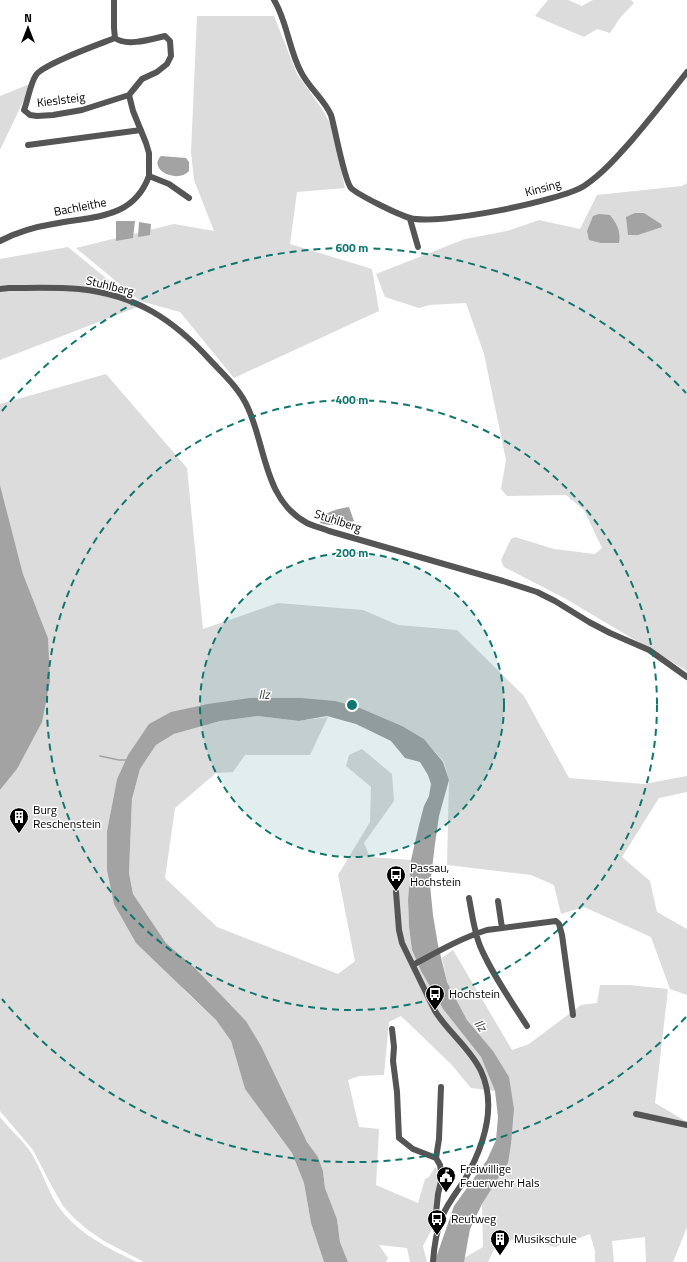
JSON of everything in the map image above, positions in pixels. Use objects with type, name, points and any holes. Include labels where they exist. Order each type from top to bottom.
[{"type":"street","points":[[114,0],[115,38],[119,41],[129,42],[165,36],[170,41],[172,52],[170,60],[167,64],[137,84],[129,95]]},
{"type":"street","name":"Kinsing","points":[[274,0],[280,12],[301,73],[328,108],[331,115],[350,187],[360,194],[410,219],[437,219],[476,214],[560,196],[583,187],[601,173],[618,156],[687,72]]},
{"type":"street","name":"Kieslsteig","points":[[115,38],[41,70],[35,77],[24,110],[30,115],[53,115],[82,110],[129,95]]},
{"type":"street","name":"Bachleithe","points":[[0,241],[33,228],[105,215],[122,209],[134,201],[143,191],[149,176],[149,153],[133,111],[129,95]]},
{"type":"street","points":[[28,145],[141,130]]},
{"type":"street","points":[[149,176],[169,184],[189,198]]},
{"type":"street","points":[[410,219],[418,247]]},
{"type":"street","name":"Stuhlberg","points":[[0,289],[79,289],[115,296],[154,312],[166,319],[198,346],[242,396],[258,433],[273,486],[286,508],[307,523],[329,531],[537,592],[555,601],[594,625],[649,650],[687,677]]},
{"type":"street","points":[[396,892],[399,930],[402,943],[415,964],[429,998],[440,1019],[471,1056],[480,1070],[486,1084],[488,1094],[489,1106],[487,1122],[481,1146],[464,1180],[441,1218],[433,1262]]},
{"type":"street","points":[[469,898],[476,934],[480,945],[486,958],[527,1026]]},
{"type":"street","points":[[498,900],[502,928]]},
{"type":"street","points":[[415,964],[447,947],[487,930],[556,921],[559,924],[562,935],[573,1015]]},
{"type":"street","points":[[392,1029],[399,1138],[413,1149],[436,1158]]},
{"type":"street","points":[[437,1236],[436,1214],[438,1194],[442,1177],[440,1165],[436,1158],[439,1139],[441,1087]]},
{"type":"street","points":[[636,1114],[687,1125]]},
{"type":"shaded area","points":[[548,0],[568,0],[582,6],[593,0],[631,0],[634,3],[620,18],[610,33],[597,29],[584,37],[535,16]]},
{"type":"shaded area","points":[[197,16],[274,16],[297,74],[322,109],[332,127],[345,188],[297,192],[290,244],[372,269],[379,311],[234,378],[180,312],[140,301],[76,248],[174,224],[214,231],[194,180],[191,152]]},
{"type":"shaded area","points":[[32,83],[0,150],[0,96]]},
{"type":"shaded area","points":[[161,156],[186,158],[189,162],[189,171],[184,175],[178,176],[166,174],[158,166],[158,161]]},
{"type":"shaded area","points":[[687,183],[687,671],[566,599],[504,567],[501,560],[511,539],[515,537],[554,549],[595,554],[602,548],[584,510],[566,495],[507,496],[501,489],[506,460],[484,354],[466,303],[429,305],[419,308],[385,297],[376,274],[465,239],[507,231],[539,220],[580,229],[597,195],[682,186]]},
{"type":"shaded area","points":[[635,213],[644,213],[661,224],[662,227],[638,235],[628,235],[626,217]]},
{"type":"shaded area","points":[[599,214],[610,215],[619,231],[619,243],[601,243],[589,240],[587,231],[593,216]]},
{"type":"shaded area","points":[[116,221],[135,221],[133,238],[116,241]]},
{"type":"shaded area","points":[[139,222],[151,224],[150,235],[138,237]]},
{"type":"shaded area","points":[[68,247],[140,306],[0,360],[0,259]]},
{"type":"shaded area","points":[[106,374],[187,468],[203,629],[278,603],[363,610],[398,625],[457,630],[524,696],[569,778],[644,784],[687,776],[687,792],[659,798],[622,857],[650,881],[657,912],[687,929],[687,995],[670,989],[651,937],[584,907],[561,914],[554,885],[531,875],[447,865],[449,780],[444,762],[424,739],[402,726],[360,708],[336,701],[302,698],[250,698],[128,755],[117,779],[107,831],[107,870],[184,990],[216,1020],[231,1041],[245,1089],[292,1153],[304,1183],[311,1223],[324,1262],[144,1262],[104,1241],[74,1218],[63,1206],[33,1150],[0,1111],[0,790],[17,769],[48,638],[23,574],[0,485],[0,404]]},
{"type":"shaded area","points":[[0,485],[23,574],[48,638],[50,681],[42,722],[17,769],[0,790]]},
{"type":"shaded area","points":[[349,507],[354,521],[337,525],[320,523],[324,516],[328,513]]},
{"type":"shaded area","points":[[250,698],[302,698],[336,701],[360,708],[402,726],[424,739],[443,762],[449,780],[439,816],[430,885],[438,945],[447,982],[467,1020],[493,1051],[509,1077],[514,1109],[508,1163],[482,1204],[470,1229],[464,1262],[436,1262],[436,1258],[454,1206],[487,1160],[496,1140],[498,1117],[495,1091],[481,1057],[443,1009],[421,971],[412,950],[408,900],[411,860],[431,784],[428,775],[420,762],[405,758],[391,741],[356,724],[327,716],[299,721],[258,716],[220,721],[174,734],[156,745],[140,769],[132,799],[129,873],[133,894],[166,943],[194,967],[246,1021],[261,1046],[307,1142],[318,1157],[323,1171],[325,1188],[337,1219],[340,1242],[348,1262],[324,1262],[311,1223],[304,1183],[292,1153],[245,1089],[231,1041],[216,1020],[136,943],[114,904],[107,870],[107,831],[117,779],[128,755],[149,724],[171,712],[208,704]]},
{"type":"shaded area","points":[[258,716],[299,721],[328,717],[310,755],[245,755],[233,772],[216,773],[175,808],[165,878],[217,927],[338,974],[355,961],[338,875],[370,822],[371,787],[346,766],[349,755],[362,749],[392,774],[394,801],[364,843],[370,857],[411,860],[408,900],[412,950],[421,971],[443,1009],[481,1057],[495,1091],[471,1088],[451,1064],[401,1016],[389,1022],[384,1075],[359,1076],[348,1080],[359,1127],[379,1129],[376,1185],[418,1203],[425,1179],[429,1177],[435,1167],[440,1174],[433,1227],[423,1246],[427,1262],[410,1262],[407,1248],[379,1245],[388,1258],[386,1262],[348,1262],[340,1242],[337,1219],[325,1188],[323,1171],[318,1157],[307,1142],[246,1021],[194,967],[166,943],[133,894],[129,873],[132,799],[140,769],[156,745],[174,734],[220,721]]},
{"type":"shaded area","points":[[453,950],[512,1050],[529,1044],[581,1005],[597,1003],[600,985],[629,985],[668,989],[655,1103],[687,1122],[687,1227],[673,1262],[646,1262],[645,1237],[612,1241],[614,1262],[595,1262],[595,1251],[590,1234],[555,1247],[526,1238],[497,1243],[488,1262],[464,1262],[464,1258],[483,1247],[482,1204],[508,1163],[493,1051],[467,1020],[447,982],[442,958]]},
{"type":"shaded area","points":[[0,1117],[25,1144],[32,1154],[53,1198],[69,1219],[101,1244],[137,1262],[0,1262]]},
{"type":"waterway","points":[[100,756],[119,760],[128,760]]},
{"type":"place","name":"Burg Reschenstein","points":[[19,834]]},
{"type":"place","name":"Passau, Hochstein","points":[[396,892]]},
{"type":"place","name":"Hochstein","points":[[435,1011]]},
{"type":"place","name":"Freiwillige Feuerwehr Hals","points":[[446,1193]]},
{"type":"place","name":"Reutweg","points":[[437,1236]]},
{"type":"place","name":"Musikschule","points":[[500,1256]]},
{"type":"water label","name":"Ilz","points":[[264,694]]},
{"type":"water label","name":"Ilz","points":[[481,1025]]}]
